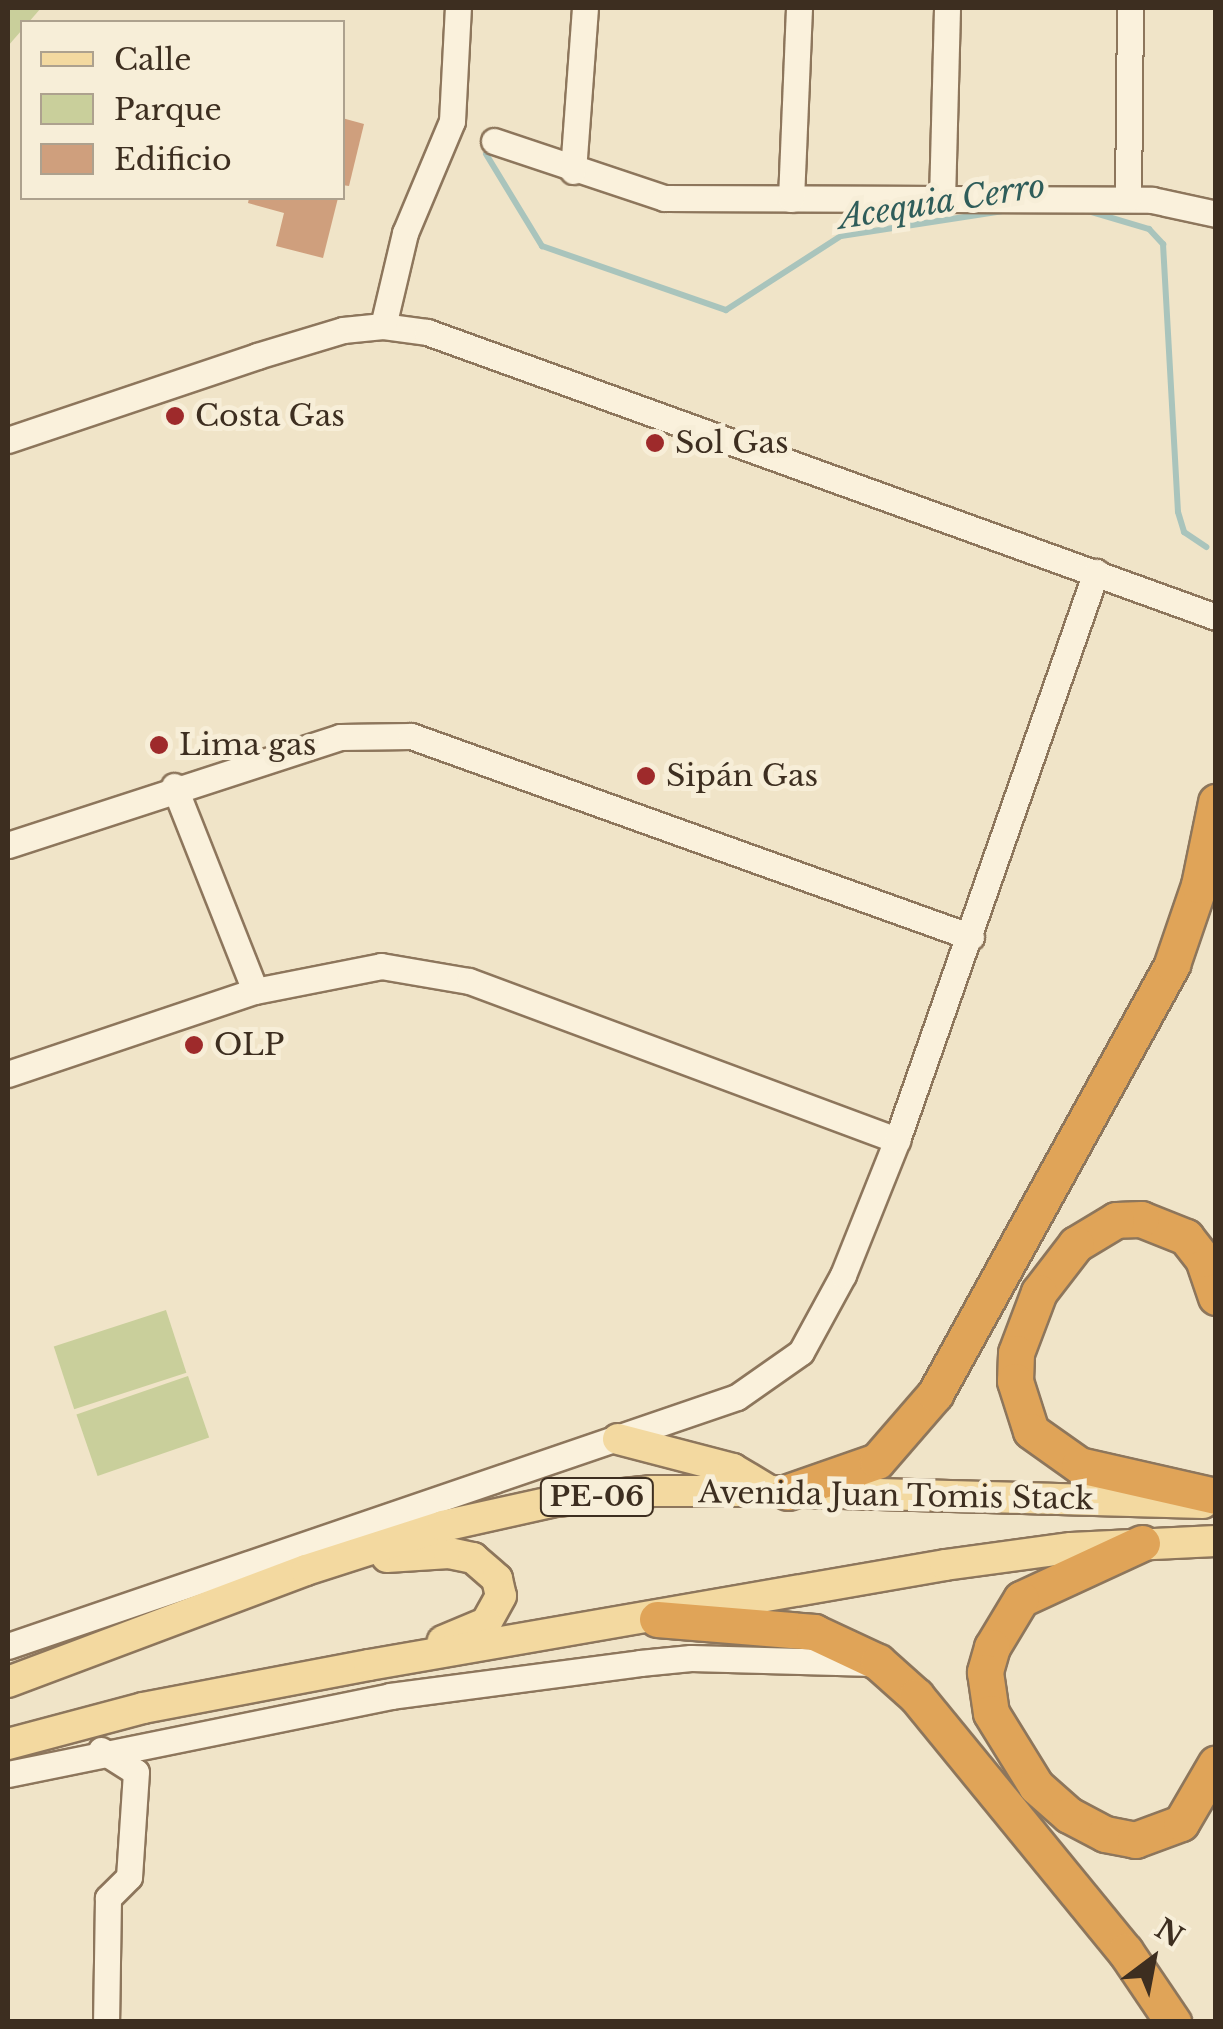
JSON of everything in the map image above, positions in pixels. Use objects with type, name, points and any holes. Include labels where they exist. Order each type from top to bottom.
[{"type":"highway","points":[[779,1492],[877,1461],[935,1394],[1172,964],[1200,885],[1216,802]]},
{"type":"highway","points":[[1216,1297],[1203,1259],[1186,1236],[1142,1219],[1116,1220],[1076,1244],[1039,1292],[1016,1353],[1016,1381],[1031,1430],[1078,1465],[1216,1500]]},
{"type":"highway","points":[[1142,1543],[1022,1600],[992,1647],[985,1672],[991,1713],[1036,1786],[1068,1815],[1105,1834],[1136,1840],[1180,1823],[1216,1764]]},
{"type":"highway","points":[[646,1621],[760,1624],[814,1632],[878,1662],[916,1696],[1125,1950],[1174,2022]]},
{"type":"main road","points":[[618,1439],[733,1469],[779,1492]]},
{"type":"main road","name":"Avenida Juan Tomis Stack","points":[[8,1682],[306,1570],[442,1526],[556,1501],[652,1492],[1216,1500]]},
{"type":"main road","name":"Avenida Juan Tomis Stack","points":[[8,1744],[64,1725],[369,1665],[646,1621],[944,1564],[1142,1543],[1216,1541]]},
{"type":"main road","points":[[306,1570],[449,1553],[472,1558],[497,1579],[500,1596],[486,1623],[369,1665]]},
{"type":"street","points":[[383,326],[406,233],[452,121],[458,8]]},
{"type":"street","points":[[573,172],[586,8]]},
{"type":"street","points":[[791,199],[799,8]]},
{"type":"street","points":[[942,200],[947,8]]},
{"type":"street","points":[[1128,199],[1130,8]]},
{"type":"street","points":[[494,142],[573,172],[664,198],[1174,200],[1216,214]]},
{"type":"street","points":[[8,440],[274,351],[383,326],[427,332],[1216,617]]},
{"type":"street","points":[[8,1646],[736,1397],[800,1352],[844,1275],[897,1140],[1096,572]]},
{"type":"street","points":[[8,846],[174,786],[340,737],[411,736],[971,937]]},
{"type":"street","points":[[174,786],[255,991]]},
{"type":"street","points":[[8,1074],[255,991],[380,966],[469,981],[897,1140]]},
{"type":"street","points":[[640,1664],[646,1621]]},
{"type":"street","points":[[734,1658],[760,1624]]},
{"type":"street","points":[[519,1641],[553,1676]]},
{"type":"street","points":[[8,1774],[390,1696],[640,1664],[734,1658],[878,1662]]},
{"type":"street","points":[[64,1725],[136,1772],[128,1876],[108,1898],[106,2022]]},
{"type":"green space","points":[[8,8],[41,8],[31,20],[20,20],[20,32],[8,46]]},
{"type":"green space","points":[[166,1310],[186,1373],[74,1409],[54,1346]]},
{"type":"green space","points":[[188,1376],[209,1437],[98,1476],[76,1414]]},
{"type":"building","points":[[345,119],[364,124],[349,186],[345,185]]},
{"type":"building","points":[[338,200],[323,258],[276,246],[284,213],[248,203]]},
{"type":"waterway","name":"Acequia Cerro","points":[[486,154],[542,246],[726,310],[841,236],[1003,211]]},
{"type":"waterway","name":"Acequia Cerro","points":[[1085,210],[1149,229],[1163,244],[1178,512],[1184,532],[1206,547]]},
{"type":"place","name":"Costa Gas","points":[[175,416]]},
{"type":"place","name":"Sol Gas","points":[[655,443]]},
{"type":"place","name":"Lima gas","points":[[159,745]]},
{"type":"place","name":"Sipán Gas","points":[[646,776]]},
{"type":"place","name":"OLP","points":[[194,1045]]}]
